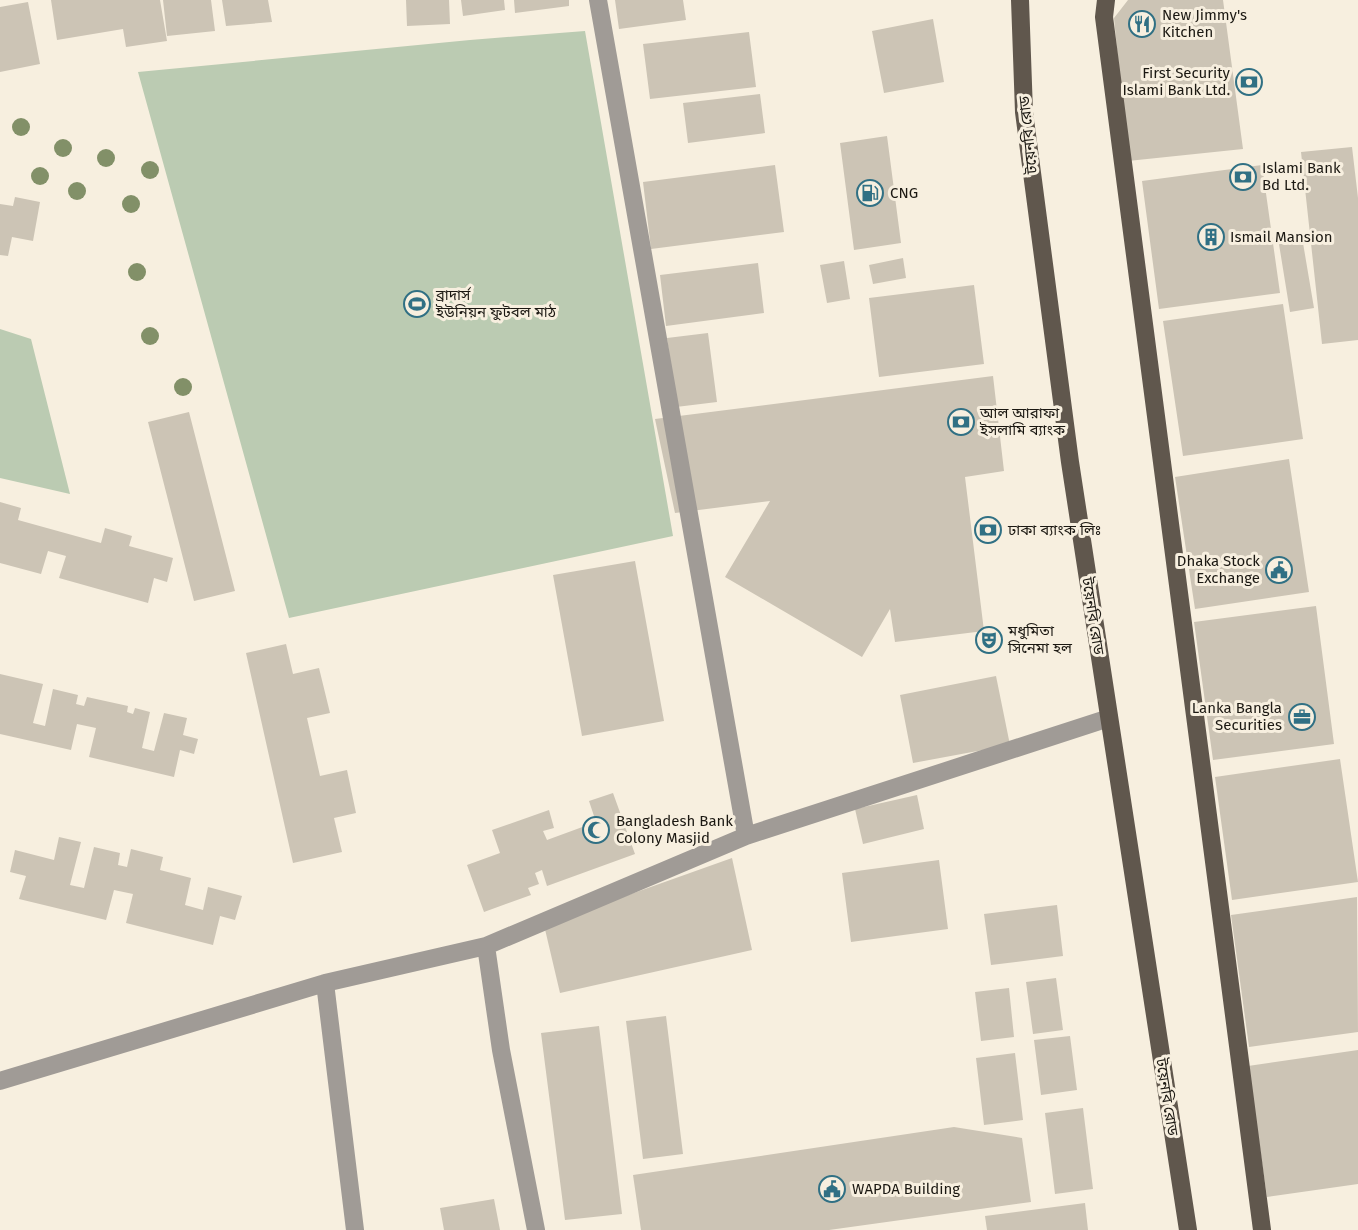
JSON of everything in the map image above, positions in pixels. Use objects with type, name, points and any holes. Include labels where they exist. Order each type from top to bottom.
[{"type":"main road","name":"টয়েনবি রোড","points":[[1020,0],[1024,112],[1070,462],[1188,1230]]},
{"type":"main road","points":[[1106,0],[1104,17],[1130,226],[1262,1230]]},
{"type":"street","points":[[598,0],[746,836]]},
{"type":"street","points":[[1012,0],[1020,19]]},
{"type":"street","points":[[0,1081],[325,983],[486,946],[746,836],[1109,718]]},
{"type":"street","points":[[486,946],[501,1050],[536,1230]]},
{"type":"street","points":[[325,983],[355,1230]]},
{"type":"green space","name":"ব্রাদার্স ইউনিয়ন ফুটবল মাঠ","points":[[585,31],[673,536],[289,618],[138,72]]},
{"type":"green space","points":[[0,329],[31,339],[70,494],[0,478]]},
{"type":"building","points":[[51,0],[160,0],[167,41],[126,47],[123,29],[57,40]]},
{"type":"building","points":[[163,0],[211,0],[215,31],[167,36]]},
{"type":"building","points":[[222,0],[268,0],[272,22],[226,26]]},
{"type":"building","points":[[406,0],[449,0],[450,24],[407,26]]},
{"type":"building","points":[[461,0],[504,0],[505,10],[463,16]]},
{"type":"building","points":[[514,0],[569,0],[569,6],[515,13]]},
{"type":"building","points":[[615,0],[683,0],[686,20],[619,29]]},
{"type":"building","points":[[1128,0],[1223,0],[1243,149],[1128,161],[1114,18]]},
{"type":"building","points":[[28,2],[40,64],[0,72],[0,7]]},
{"type":"building","points":[[933,19],[944,82],[884,93],[872,31]]},
{"type":"building","points":[[749,32],[756,87],[650,99],[643,44]]},
{"type":"building","points":[[760,94],[765,133],[688,143],[683,103]]},
{"type":"building","name":"CNG","points":[[887,136],[901,243],[854,250],[840,143]]},
{"type":"building","points":[[1352,147],[1358,198],[1358,340],[1322,344],[1301,152]]},
{"type":"building","points":[[775,165],[784,232],[651,249],[643,182]]},
{"type":"building","name":"Ismail Mansion","points":[[1262,165],[1280,293],[1159,309],[1142,181]]},
{"type":"building","points":[[15,197],[40,202],[33,241],[12,237],[8,256],[0,255],[0,204],[13,206]]},
{"type":"building","points":[[1278,238],[1303,243],[1314,308],[1290,312]]},
{"type":"building","points":[[903,258],[906,278],[873,284],[869,265]]},
{"type":"building","points":[[844,261],[850,299],[827,303],[820,265]]},
{"type":"building","points":[[758,263],[764,313],[666,326],[660,275]]},
{"type":"building","points":[[974,285],[984,364],[879,377],[869,298]]},
{"type":"building","points":[[1283,304],[1303,439],[1183,456],[1163,321]]},
{"type":"building","points":[[708,333],[717,402],[676,407],[667,338]]},
{"type":"building","points":[[993,376],[1004,471],[965,477],[984,631],[895,642],[890,609],[862,657],[725,577],[770,501],[675,513],[655,419]]},
{"type":"building","points":[[189,412],[235,591],[194,601],[148,422]]},
{"type":"building","points":[[1289,459],[1309,592],[1195,609],[1175,477]]},
{"type":"building","points":[[0,502],[21,508],[18,520],[101,543],[105,528],[132,536],[129,546],[173,558],[167,582],[154,578],[148,603],[59,578],[66,556],[48,551],[41,574],[0,563]]},
{"type":"building","points":[[635,561],[664,721],[582,736],[553,575]]},
{"type":"building","points":[[1316,606],[1334,744],[1213,760],[1194,622]]},
{"type":"building","points":[[286,644],[293,674],[319,668],[330,713],[307,718],[320,776],[347,770],[356,813],[334,818],[342,852],[293,863],[246,653]]},
{"type":"building","points":[[0,674],[43,684],[33,723],[45,726],[53,689],[78,695],[76,704],[84,706],[87,697],[128,706],[127,712],[133,714],[135,708],[150,712],[142,748],[154,751],[164,713],[187,718],[183,735],[198,739],[194,754],[180,750],[174,777],[89,757],[96,728],[77,724],[71,750],[0,734]]},
{"type":"building","points":[[996,676],[1010,745],[913,763],[900,695]]},
{"type":"building","points":[[1340,759],[1358,882],[1232,900],[1215,777]]},
{"type":"building","name":"Bangladesh Bank Colony Masjid","points":[[613,793],[635,854],[547,886],[542,870],[535,873],[539,884],[528,888],[531,895],[484,912],[467,865],[500,853],[492,830],[549,810],[554,828],[543,831],[547,840],[596,822],[589,801]]},
{"type":"building","points":[[917,795],[924,829],[863,844],[855,809]]},
{"type":"building","points":[[59,837],[81,842],[70,885],[84,888],[94,847],[120,853],[118,865],[127,867],[131,849],[163,857],[160,870],[191,878],[185,905],[203,910],[208,887],[242,896],[235,920],[220,916],[213,945],[126,923],[133,894],[114,890],[106,920],[19,899],[26,876],[10,872],[15,850],[54,860]]},
{"type":"building","points":[[732,858],[752,950],[560,993],[544,925]]},
{"type":"building","points":[[939,860],[948,929],[851,942],[842,873]]},
{"type":"building","points":[[1357,897],[1358,1032],[1249,1047],[1231,915]]},
{"type":"building","points":[[1057,905],[1063,956],[991,965],[984,914]]},
{"type":"building","points":[[1056,978],[1063,1030],[1033,1034],[1026,982]]},
{"type":"building","points":[[1009,988],[1014,1037],[981,1041],[975,992]]},
{"type":"building","points":[[666,1016],[683,1154],[643,1159],[626,1021]]},
{"type":"building","points":[[599,1026],[622,1214],[565,1220],[541,1033]]},
{"type":"building","points":[[1070,1036],[1077,1090],[1041,1095],[1034,1040]]},
{"type":"building","points":[[1358,1050],[1358,1184],[1267,1197],[1248,1066]]},
{"type":"building","points":[[1015,1053],[1023,1120],[984,1125],[976,1058]]},
{"type":"building","points":[[1083,1108],[1093,1189],[1055,1194],[1045,1113]]},
{"type":"building","name":"WAPDA Building","points":[[954,1127],[1022,1138],[1031,1202],[829,1230],[641,1230],[633,1175]]},
{"type":"building","points":[[494,1199],[500,1230],[444,1230],[440,1208]]},
{"type":"building","points":[[1085,1203],[1088,1230],[987,1230],[985,1216]]},
{"type":"place","name":"New Jimmy's Kitchen","points":[[1142,24]]},
{"type":"place","name":"First Security Islami Bank Ltd.","points":[[1249,82]]},
{"type":"place","name":"Islami Bank Bd Ltd.","points":[[1243,177]]},
{"type":"place","name":"CNG","points":[[870,193]]},
{"type":"place","name":"Ismail Mansion","points":[[1211,237]]},
{"type":"place","name":"ব্রাদার্স ইউনিয়ন ফুটবল মাঠ","points":[[417,304]]},
{"type":"place","name":"আল আরাফা ইসলামি ব্যাংক","points":[[961,422]]},
{"type":"place","name":"ঢাকা ব্যাংক লিঃ","points":[[988,530]]},
{"type":"place","name":"Dhaka Stock Exchange","points":[[1279,570]]},
{"type":"place","name":"মধুমিতা সিনেমা হল","points":[[989,640]]},
{"type":"place","name":"Lanka Bangla Securities","points":[[1302,717]]},
{"type":"place","name":"Bangladesh Bank Colony Masjid","points":[[596,830]]},
{"type":"place","name":"WAPDA Building","points":[[832,1189]]}]
